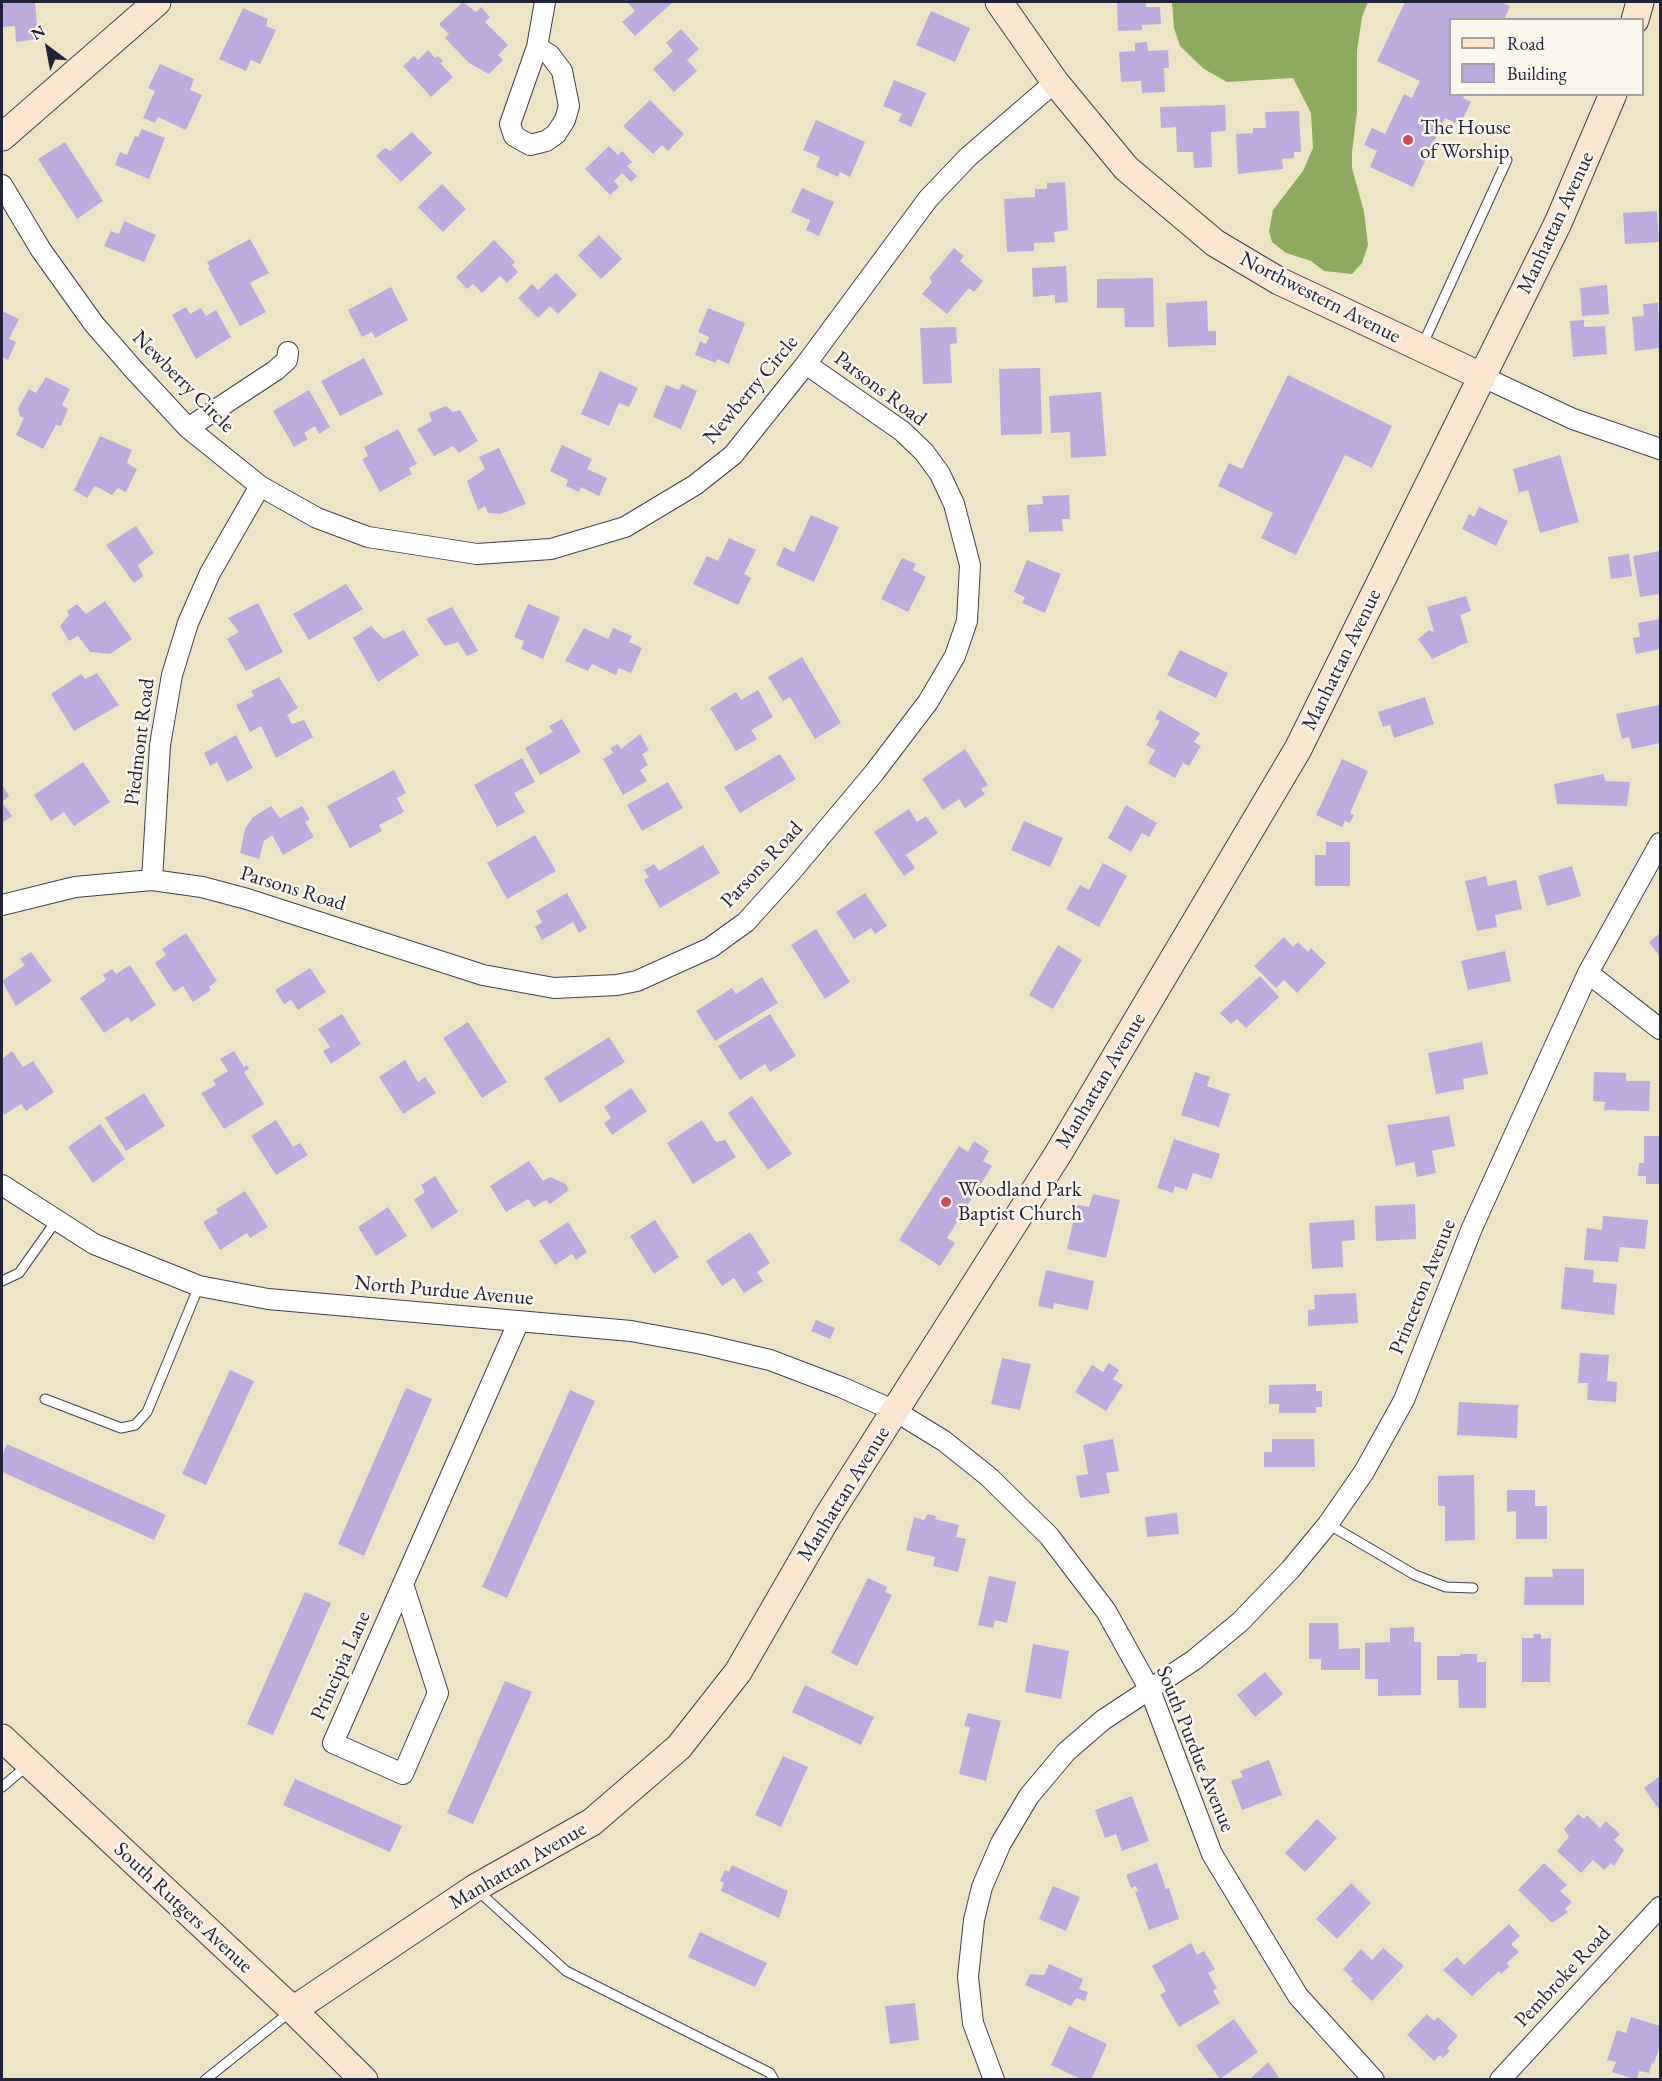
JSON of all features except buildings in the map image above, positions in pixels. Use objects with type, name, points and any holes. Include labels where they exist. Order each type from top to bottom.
[{"type":"street","points":[[2,137],[157,2]]},
{"type":"street","points":[[537,47],[545,2]]},
{"type":"street","name":"Northwestern Avenue","points":[[999,2],[1055,82],[1126,168],[1215,243],[1279,282],[1573,419],[1660,448]]},
{"type":"street","points":[[1636,18],[1640,2]]},
{"type":"street","name":"Newberry Circle","points":[[2,185],[41,250],[94,324],[188,428],[260,486],[318,518],[368,537],[477,554],[551,549],[625,527],[694,484],[733,455],[806,364],[928,199],[968,157],[1055,82]]},
{"type":"street","name":"Manhattan Avenue","points":[[293,2010],[475,1888],[592,1822],[679,1747],[738,1672],[828,1516],[1058,1154],[1298,749],[1558,223],[1612,96]]},
{"type":"street","points":[[188,428],[276,370],[287,360],[288,352]]},
{"type":"street","name":"Parsons Road","points":[[2,905],[75,887],[152,880],[202,887],[247,899],[483,975],[554,988],[617,986],[637,981],[710,948],[746,922],[859,791],[928,702],[955,656],[967,621],[970,565],[954,504],[940,474],[924,452],[902,431],[806,364]]},
{"type":"street","name":"Piedmont Road","points":[[152,880],[160,745],[171,675],[188,623],[210,573],[260,486]]},
{"type":"street","name":"Princeton Avenue","points":[[994,2079],[973,2023],[968,1977],[974,1920],[982,1887],[1001,1842],[1029,1796],[1066,1752],[1103,1720],[1194,1660],[1240,1622],[1290,1570],[1328,1524],[1374,1456],[1404,1400],[1472,1228],[1588,973],[1660,843]]},
{"type":"street","points":[[1588,973],[1660,1029]]},
{"type":"street","name":"North Purdue Avenue","points":[[2,1185],[94,1244],[199,1286],[268,1299],[632,1331],[759,1357],[841,1387],[895,1411]]},
{"type":"street","name":"Principia Lane","points":[[403,1584],[438,1693],[403,1774],[333,1743],[403,1584],[519,1321]]},
{"type":"street","name":"South Purdue Avenue","points":[[895,1411],[944,1441],[980,1470],[1049,1536],[1106,1611],[1150,1690],[1212,1854],[1298,1996],[1374,2079]]},
{"type":"street","name":"South Rutgers Avenue","points":[[2,1738],[28,1765],[293,2010],[364,2079]]},
{"type":"street","name":"Pembroke Road","points":[[1500,2079],[1660,1907]]},
{"type":"lane","points":[[1421,348],[1507,160]]},
{"type":"lane","points":[[2,1281],[19,1273],[56,1221]]},
{"type":"lane","points":[[45,1399],[121,1428],[135,1425],[147,1412],[199,1286]]},
{"type":"lane","points":[[1328,1524],[1415,1575],[1446,1587],[1473,1588]]},
{"type":"lane","points":[[2,1787],[28,1765]]},
{"type":"lane","points":[[475,1888],[566,1971],[770,2073],[774,2079]]},
{"type":"lane","points":[[205,2079],[293,2010]]},
{"type":"green space","points":[[1172,2],[1368,2],[1362,17],[1357,51],[1357,112],[1352,168],[1364,212],[1368,245],[1362,263],[1352,274],[1324,271],[1311,261],[1286,253],[1272,242],[1269,231],[1273,210],[1303,171],[1313,148],[1311,113],[1293,78],[1227,82],[1204,69],[1180,46],[1174,28]]},
{"type":"place","name":"The House of Worship","points":[[1408,140]]},
{"type":"place","name":"Woodland Park Baptist Church","points":[[946,1202]]}]
